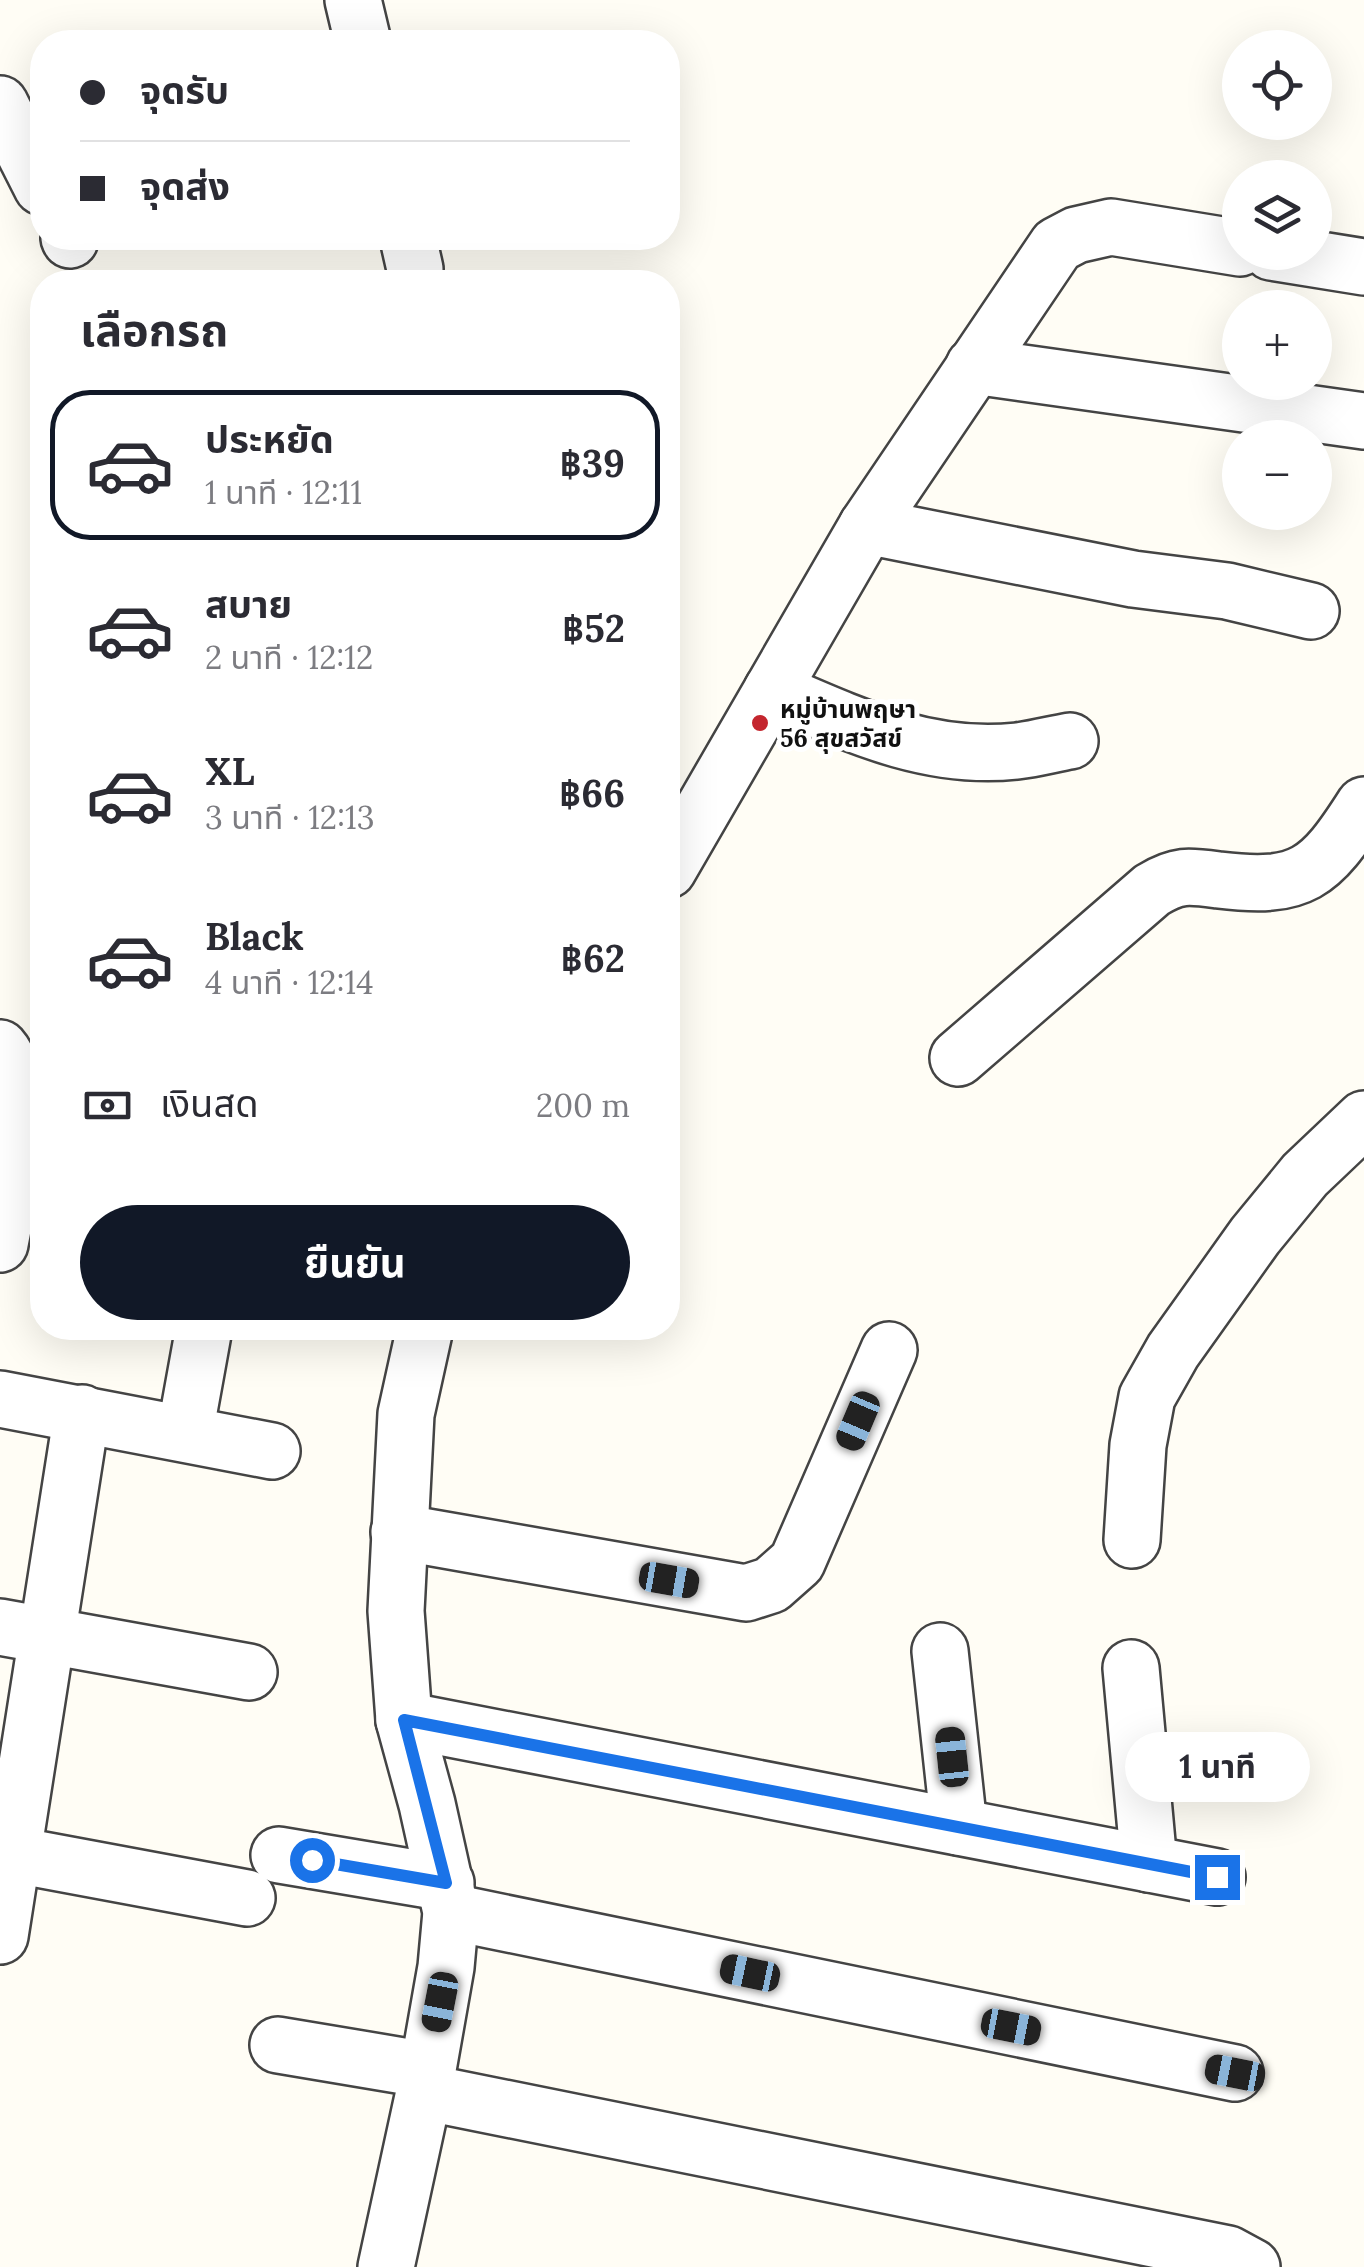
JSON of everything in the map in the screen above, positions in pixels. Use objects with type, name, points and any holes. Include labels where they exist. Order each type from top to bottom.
[{"type":"street","points":[[354,0],[360,30]]},
{"type":"street","points":[[0,104],[30,163]]},
{"type":"street","points":[[680,849],[868,526],[1057,244],[1112,227],[1222,245]]},
{"type":"street","points":[[1332,262],[1364,267]]},
{"type":"street","points":[[974,366],[1364,421]]},
{"type":"street","points":[[868,526],[1133,578],[1227,591],[1311,611]]},
{"type":"street","points":[[772,690],[874,734],[919,746],[1016,751],[1070,741]]},
{"type":"street","points":[[958,1058],[1152,890],[1172,878],[1188,876],[1279,884],[1308,874],[1346,833],[1364,804]]},
{"type":"street","points":[[0,1048],[7,1056],[18,1111],[17,1152],[0,1244]]},
{"type":"street","points":[[1132,1540],[1138,1445],[1147,1397],[1173,1351],[1256,1236],[1306,1175],[1364,1119]]},
{"type":"street","points":[[185,1433],[202,1340]]},
{"type":"street","points":[[386,2267],[446,1967],[448,1898],[404,1720],[396,1610],[406,1414],[422,1340]]},
{"type":"street","points":[[399,1532],[746,1593],[771,1585],[797,1562],[889,1350]]},
{"type":"street","points":[[0,1399],[272,1451]]},
{"type":"street","points":[[0,1936],[24,1631],[82,1414]]},
{"type":"street","points":[[24,1631],[249,1672]]},
{"type":"street","points":[[940,1651],[959,1827]]},
{"type":"street","points":[[1131,1668],[1149,1864]]},
{"type":"street","points":[[404,1720],[1217,1877]]},
{"type":"street","points":[[5,1853],[247,1898]]},
{"type":"street","points":[[278,1855],[448,1898],[1235,2073]]},
{"type":"street","points":[[278,2045],[426,2081],[1228,2254],[1252,2267]]},
{"type":"place","name":"หมู่บ้านพฤษา 56 สุขสวัสข์","points":[[760,723]]},
{"type":"route","points":[[312,1860],[446,1883],[404,1720],[1217,1877]]}]
